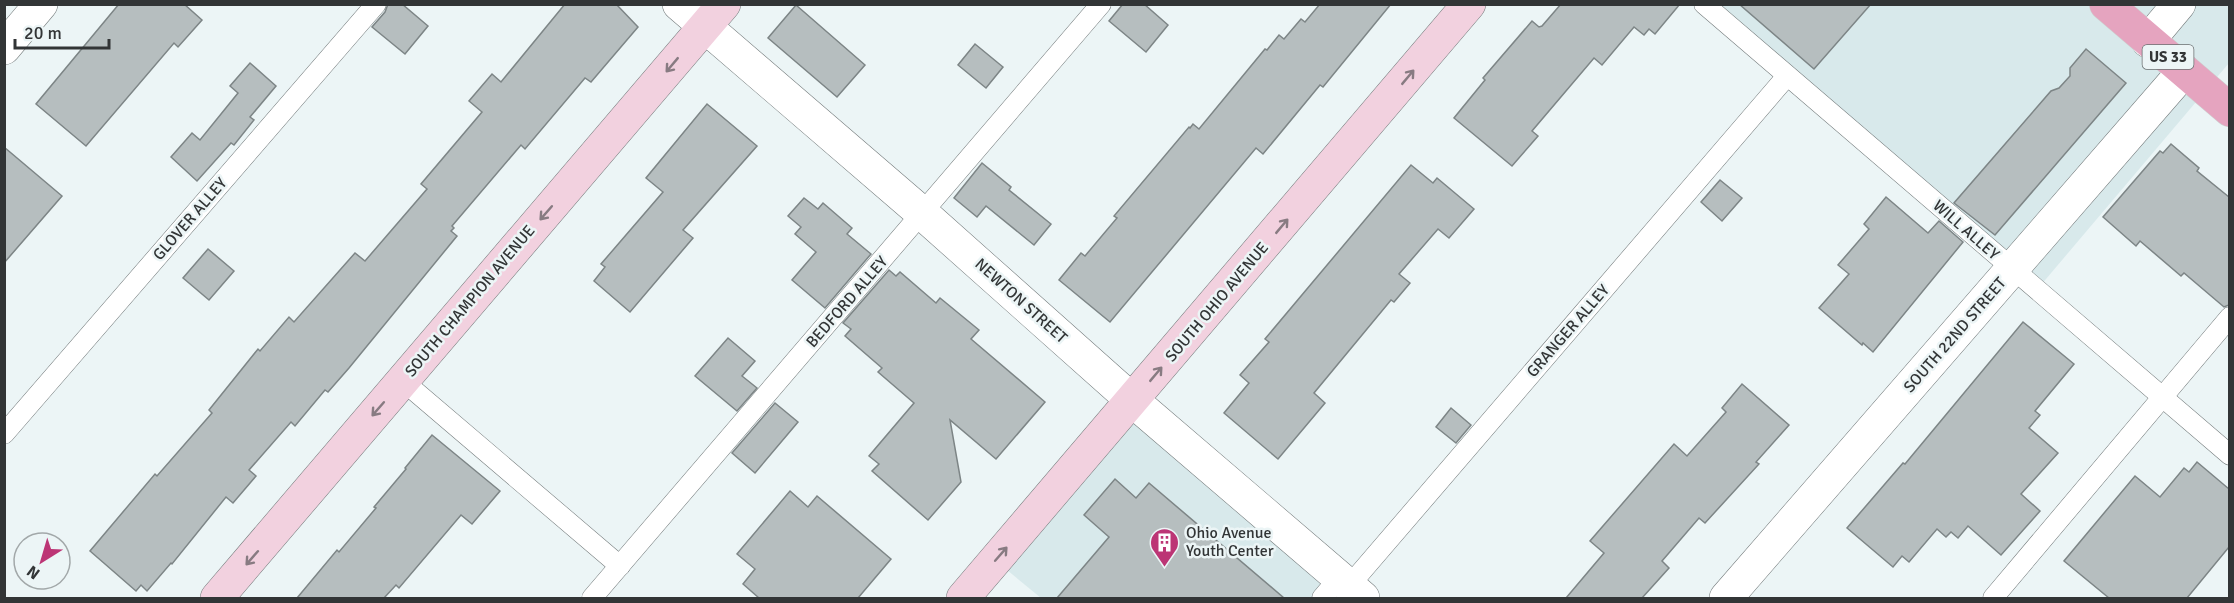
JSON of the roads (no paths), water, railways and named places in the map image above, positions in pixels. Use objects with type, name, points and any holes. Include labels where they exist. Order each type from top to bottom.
[{"type":"main road","name":"US 33","points":[[2106,4],[2229,110]]},
{"type":"street","points":[[4,48],[41,4]]},
{"type":"street","name":"NEWTON STREET","points":[[679,4],[715,16],[923,214],[1343,590]]},
{"type":"street","name":"SOUTH OHIO AVENUE","points":[[963,598],[1469,4]]},
{"type":"street","points":[[2148,41],[2179,4]]},
{"type":"street","name":"SOUTH CHAMPION AVENUE","points":[[217,598],[715,16]]},
{"type":"street","name":"SOUTH 22ND STREET","points":[[1726,598],[2184,71]]},
{"type":"lane","name":"GLOVER ALLEY","points":[[4,434],[376,4]]},
{"type":"lane","name":"BEDFORD ALLEY","points":[[592,598],[1101,4]]},
{"type":"lane","name":"WILL ALLEY","points":[[1704,4],[2229,455]]},
{"type":"lane","name":"GRANGER ALLEY","points":[[1343,590],[1787,76]]},
{"type":"lane","points":[[1993,598],[2229,317]]},
{"type":"lane","points":[[403,381],[620,566]]},
{"type":"place","name":"Ohio Avenue Youth Center","points":[[1165,568]]}]
